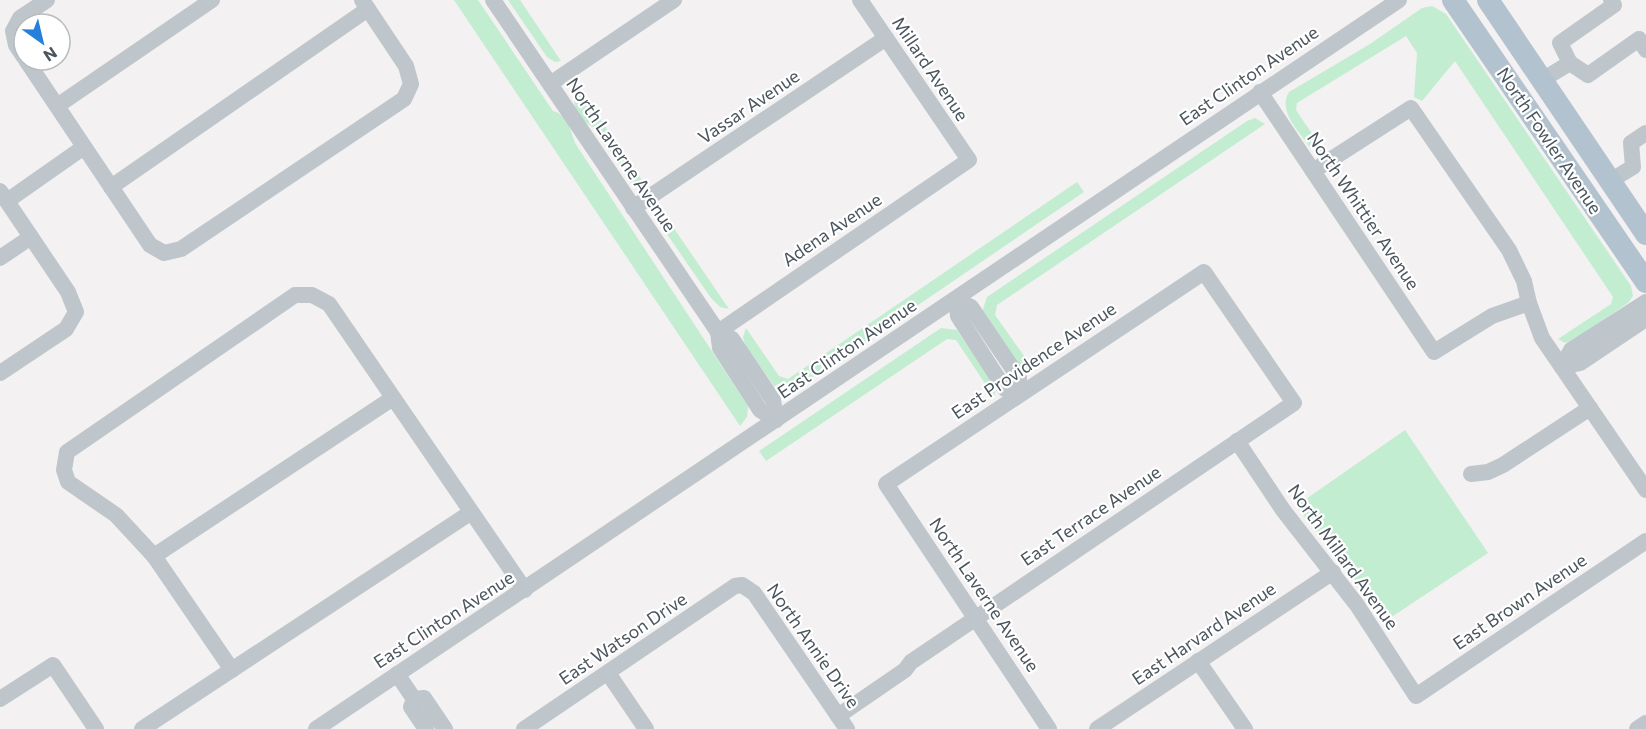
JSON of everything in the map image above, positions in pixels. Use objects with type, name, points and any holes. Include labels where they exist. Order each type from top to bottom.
[{"type":"main road","name":"North Fowler Avenue","points":[[1453,0],[1646,282]]},
{"type":"main road","name":"North Fowler Avenue","points":[[1488,0],[1646,234]]},
{"type":"street","points":[[29,12],[47,0]]},
{"type":"street","points":[[57,106],[212,0]]},
{"type":"street","name":"North Laverne Avenue","points":[[493,0],[718,332],[720,348],[760,410],[776,420]]},
{"type":"street","points":[[550,84],[674,0]]},
{"type":"street","name":"Millard Avenue","points":[[860,0],[969,160]]},
{"type":"street","name":"East Clinton Avenue","points":[[316,729],[1399,0]]},
{"type":"street","points":[[1611,0],[1614,5],[1560,43],[1570,63],[1588,75],[1639,39],[1646,50]]},
{"type":"street","points":[[34,72],[84,147],[150,245],[164,253],[181,249],[404,99],[411,84],[406,66],[365,5],[111,187]]},
{"type":"street","name":"Vassar Avenue","points":[[633,208],[886,38]]},
{"type":"street","points":[[1542,80],[1570,63]]},
{"type":"street","name":"North Whittier Avenue","points":[[1260,92],[1434,352],[1492,316],[1529,303]]},
{"type":"street","points":[[1313,171],[1411,108],[1509,250],[1524,281],[1529,303],[1542,338],[1646,490]]},
{"type":"street","points":[[1610,181],[1640,169],[1631,143],[1646,133]]},
{"type":"street","points":[[0,373],[66,328],[76,312],[68,292],[3,196],[84,147]]},
{"type":"street","name":"Adena Avenue","points":[[718,332],[969,160]]},
{"type":"street","points":[[0,258],[31,237]]},
{"type":"street","name":"East Providence Avenue","points":[[886,484],[1204,272],[1294,403]]},
{"type":"street","points":[[232,670],[154,556],[116,515],[68,482],[64,470],[67,452],[294,295],[312,295],[329,304],[470,513],[525,590]]},
{"type":"street","points":[[956,300],[971,307],[1019,378],[1019,394]]},
{"type":"street","points":[[1562,366],[1571,350],[1646,302]]},
{"type":"street","points":[[1562,366],[1580,363],[1646,319]]},
{"type":"street","points":[[154,556],[393,398]]},
{"type":"street","name":"East Terrace Avenue","points":[[842,722],[905,670],[910,662],[1294,403]]},
{"type":"street","points":[[1471,474],[1488,472],[1503,465],[1590,408]]},
{"type":"street","name":"North Millard Avenue","points":[[1237,441],[1283,510],[1333,572],[1416,696]]},
{"type":"street","name":"North Laverne Avenue","points":[[886,484],[1049,729]]},
{"type":"street","points":[[142,729],[470,513]]},
{"type":"street","name":"East Brown Avenue","points":[[1416,696],[1646,541]]},
{"type":"street","name":"East Harvard Avenue","points":[[1097,729],[1333,572]]},
{"type":"street","name":"East Watson Drive","points":[[524,729],[735,586],[745,586]]},
{"type":"street","name":"North Annie Drive","points":[[745,586],[754,593],[842,722]]},
{"type":"street","points":[[1198,661],[1245,729]]},
{"type":"street","points":[[0,699],[53,665],[96,729]]},
{"type":"street","points":[[608,673],[646,729]]},
{"type":"street","points":[[397,674],[414,699]]},
{"type":"street","points":[[414,699],[424,698],[445,729]]},
{"type":"street","points":[[414,699],[411,707],[426,729]]},
{"type":"street","points":[[1637,729],[1646,723]]},
{"type":"green space","points":[[454,0],[478,0],[553,111],[566,120],[575,143],[748,406],[747,417],[740,426]]},
{"type":"green space","points":[[508,0],[520,0],[561,61],[555,62],[547,57]]},
{"type":"green space","points":[[1432,6],[1446,14],[1631,286],[1633,296],[1628,303],[1572,341],[1565,343],[1558,339],[1611,304],[1613,297],[1455,61],[1422,101],[1414,97],[1417,53],[1406,36],[1297,103],[1296,110],[1323,150],[1318,152],[1311,149],[1291,122],[1286,107],[1289,92],[1370,44],[1422,8]]},
{"type":"green space","points":[[575,82],[645,185],[638,186],[631,183],[595,128],[584,122],[575,107],[572,87]]},
{"type":"green space","points":[[1255,118],[1265,124],[997,305],[995,315],[1034,370],[1027,373],[1021,369],[982,312],[987,297],[1247,121]]},
{"type":"green space","points":[[1077,182],[1084,192],[792,391],[774,386],[745,345],[743,337],[746,328],[779,376],[788,379]]},
{"type":"green space","points":[[658,205],[729,309],[720,307],[711,298],[658,221],[655,211]]},
{"type":"green space","points":[[941,328],[957,330],[996,387],[994,397],[956,340],[947,339],[766,461],[759,451]]},
{"type":"green space","points":[[1405,430],[1488,553],[1384,622],[1348,570],[1296,506]]}]
